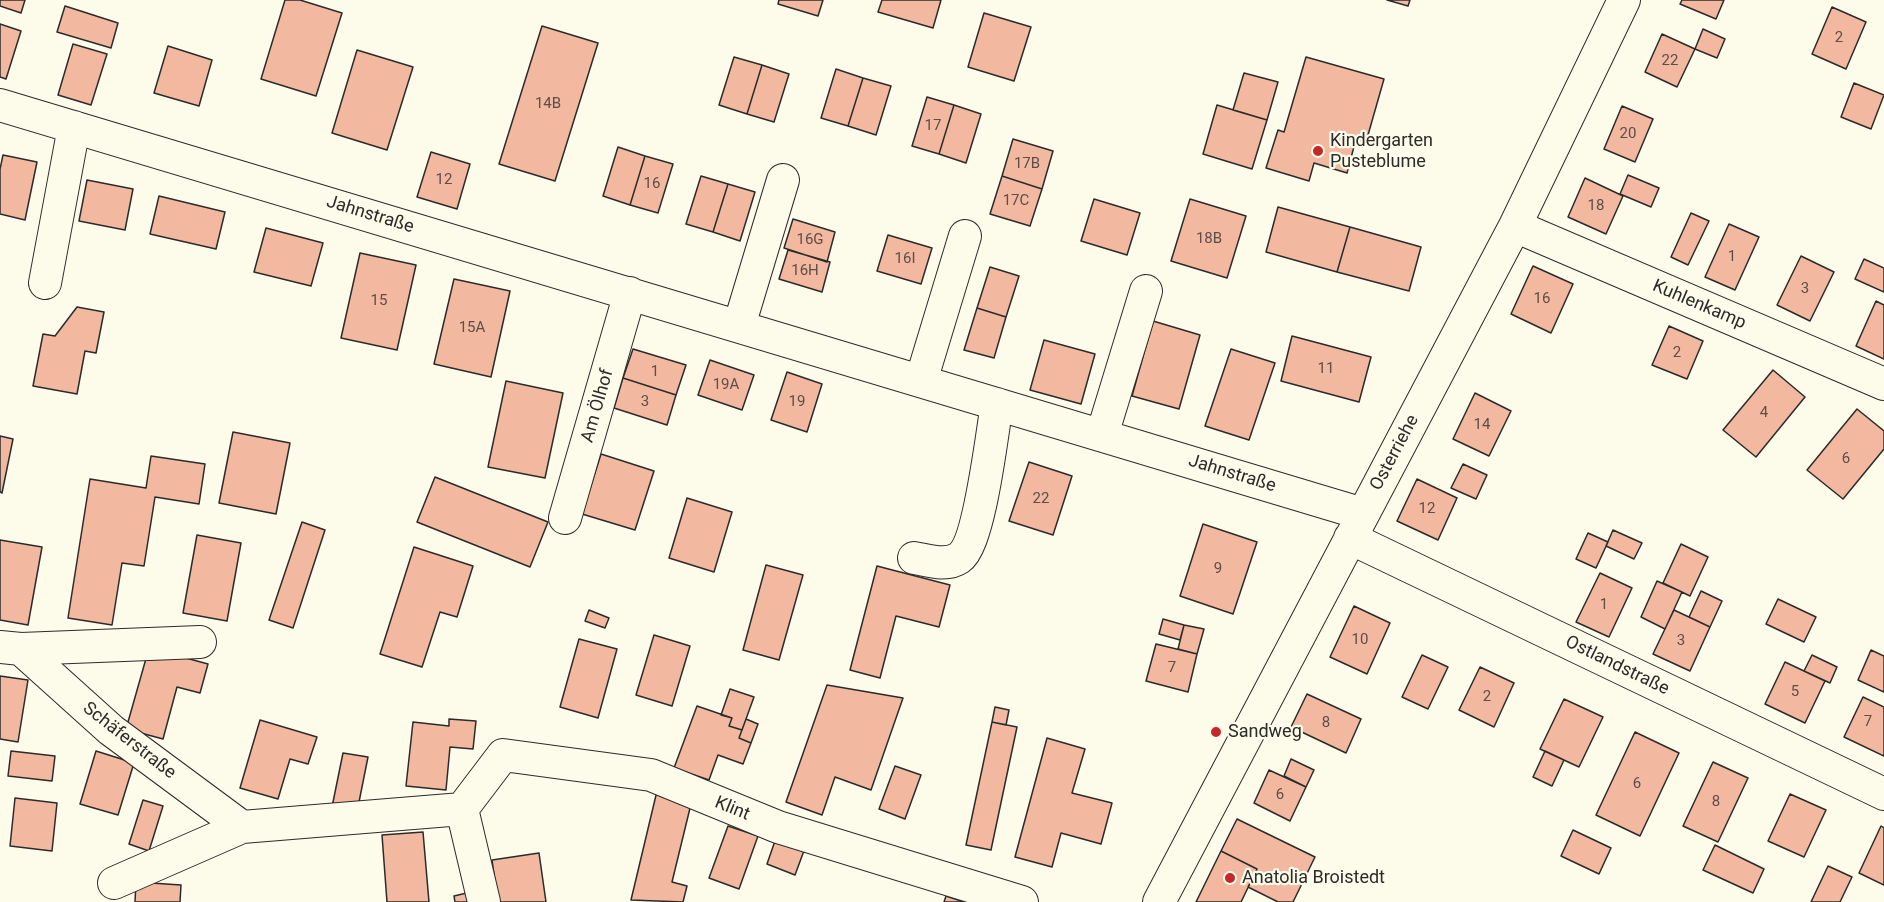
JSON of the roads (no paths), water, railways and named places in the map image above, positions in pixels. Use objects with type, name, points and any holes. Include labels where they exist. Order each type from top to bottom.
[{"type":"street","name":"Osterriehe","points":[[1159,902],[1515,226],[1624,0]]},
{"type":"street","name":"Jahnstraße","points":[[0,105],[1101,435],[1357,526]]},
{"type":"street","points":[[45,283],[74,127]]},
{"type":"street","points":[[739,326],[783,180]]},
{"type":"street","name":"Kuhlenkamp","points":[[1515,226],[1884,384]]},
{"type":"street","points":[[921,381],[964,236]]},
{"type":"street","points":[[1101,435],[1146,291]]},
{"type":"street","name":"Am Ölhof","points":[[565,518],[630,293]]},
{"type":"street","points":[[914,558],[944,563],[959,558],[967,548],[980,508],[997,404]]},
{"type":"street","name":"Ostlandstraße","points":[[1357,526],[1884,794]]},
{"type":"street","name":"Schäferstraße","points":[[10,648],[200,642]]},
{"type":"street","name":"Schäferstraße","points":[[10,648],[111,730],[242,827]]},
{"type":"street","name":"Klint","points":[[462,808],[503,755],[651,775],[778,827],[1022,902]]},
{"type":"street","points":[[114,883],[242,827],[462,808],[484,902]]},
{"type":"place","name":"Kindergarten Pusteblume","points":[[1318,151]]},
{"type":"place","name":"Sandweg","points":[[1216,732]]},
{"type":"place","name":"Anatolia Broistedt","points":[[1230,878]]}]
